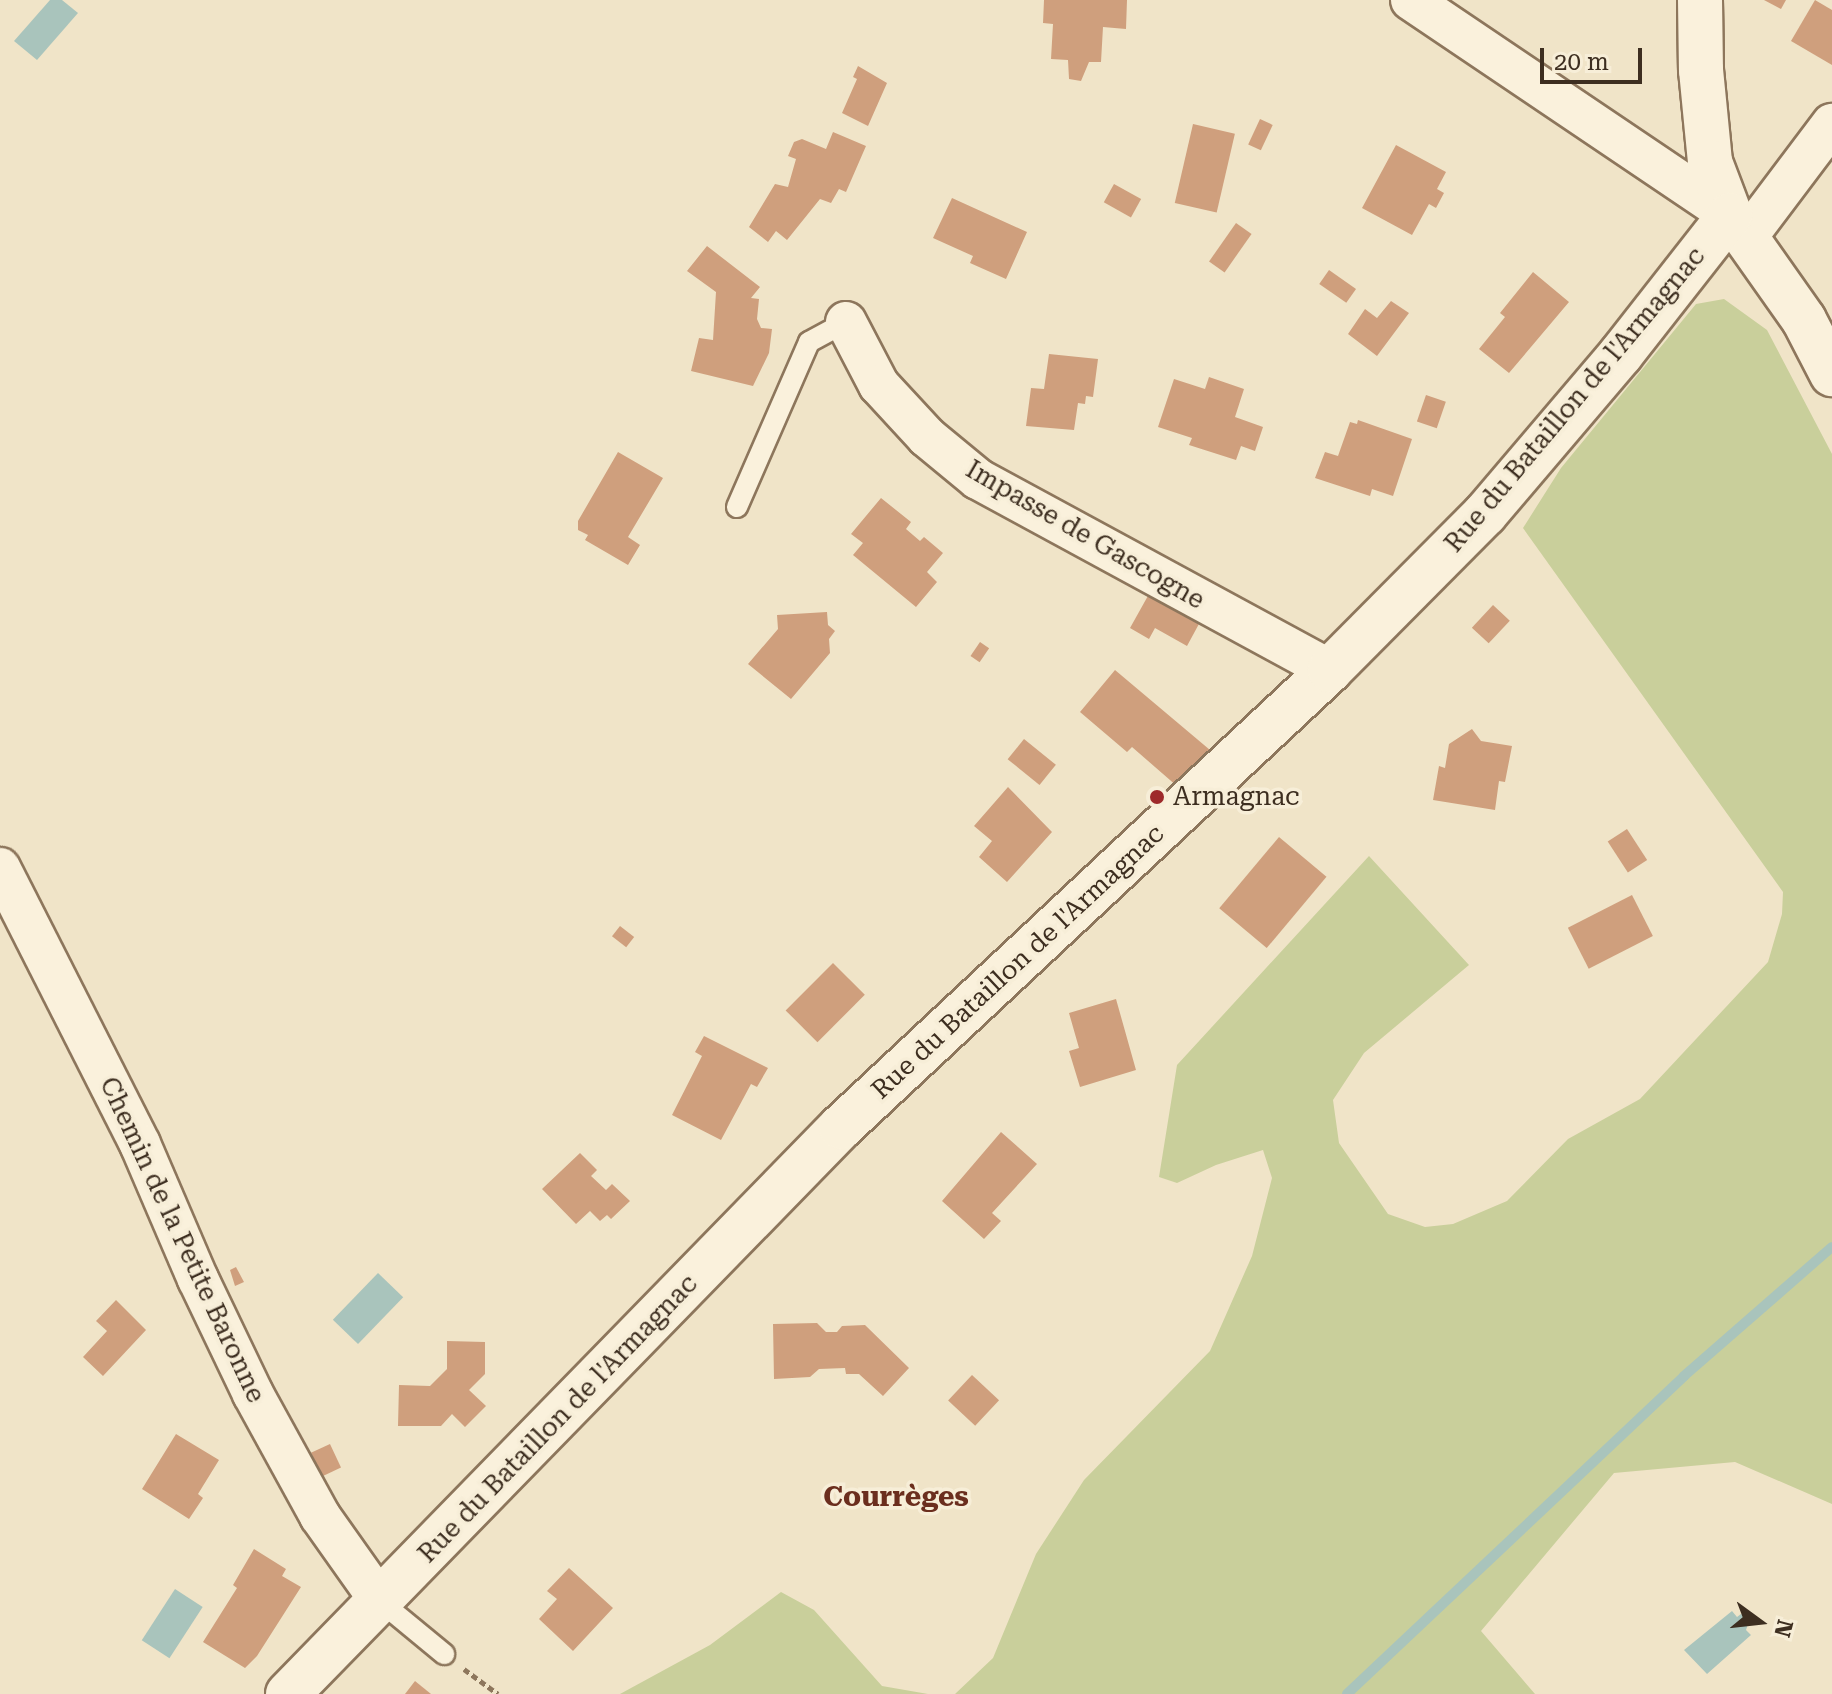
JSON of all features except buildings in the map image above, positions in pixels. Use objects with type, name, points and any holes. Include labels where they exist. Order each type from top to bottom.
[{"type":"street","points":[[1411,0],[1738,226]]},
{"type":"street","points":[[1700,0],[1701,70],[1710,162],[1738,226],[1804,320],[1832,374]]},
{"type":"street","points":[[1738,226],[1832,124]]},
{"type":"street","name":"Rue du Bataillon de l'Armagnac","points":[[288,1694],[841,1127],[1330,670],[1485,514],[1621,354],[1738,226]]},
{"type":"street","name":"Impasse de Gascogne","points":[[846,322],[879,385],[927,437],[978,479],[1330,670]]},
{"type":"street","name":"Chemin de la Petite Baronne","points":[[0,868],[140,1144],[198,1279],[253,1394],[320,1516],[381,1602]]},
{"type":"lane","points":[[737,507],[809,342],[846,322]]},
{"type":"lane","points":[[381,1602],[444,1654]]},
{"type":"path","points":[[444,1654],[498,1694]]},
{"type":"green space","points":[[1724,299],[1767,330],[1832,454],[1832,1504],[1735,1462],[1614,1473],[1481,1631],[1535,1694],[955,1694],[993,1658],[1036,1554],[1084,1480],[1210,1351],[1252,1256],[1272,1178],[1263,1150],[1216,1165],[1177,1183],[1159,1177],[1177,1065],[1369,856],[1469,965],[1364,1053],[1333,1100],[1339,1143],[1388,1214],[1425,1227],[1453,1224],[1507,1201],[1568,1139],[1640,1099],[1768,962],[1782,914],[1783,892],[1523,528],[1561,468],[1696,304]]},
{"type":"green space","points":[[781,1592],[814,1610],[882,1686],[928,1694],[620,1694],[710,1645]]},
{"type":"water","points":[[50,0],[62,0],[78,13],[37,60],[14,41]]},
{"type":"water","points":[[378,1273],[403,1297],[358,1344],[333,1320]]},
{"type":"water","points":[[175,1589],[203,1607],[169,1658],[142,1640]]},
{"type":"water","points":[[1732,1611],[1737,1617],[1741,1614],[1750,1618],[1746,1630],[1751,1635],[1707,1674],[1684,1650]]},
{"type":"waterway","points":[[1347,1694],[1684,1376],[1832,1247]]},
{"type":"place","name":"Armagnac","points":[[1157,797]]},
{"type":"district","name":"Courrèges","points":[[896,1497]]}]
